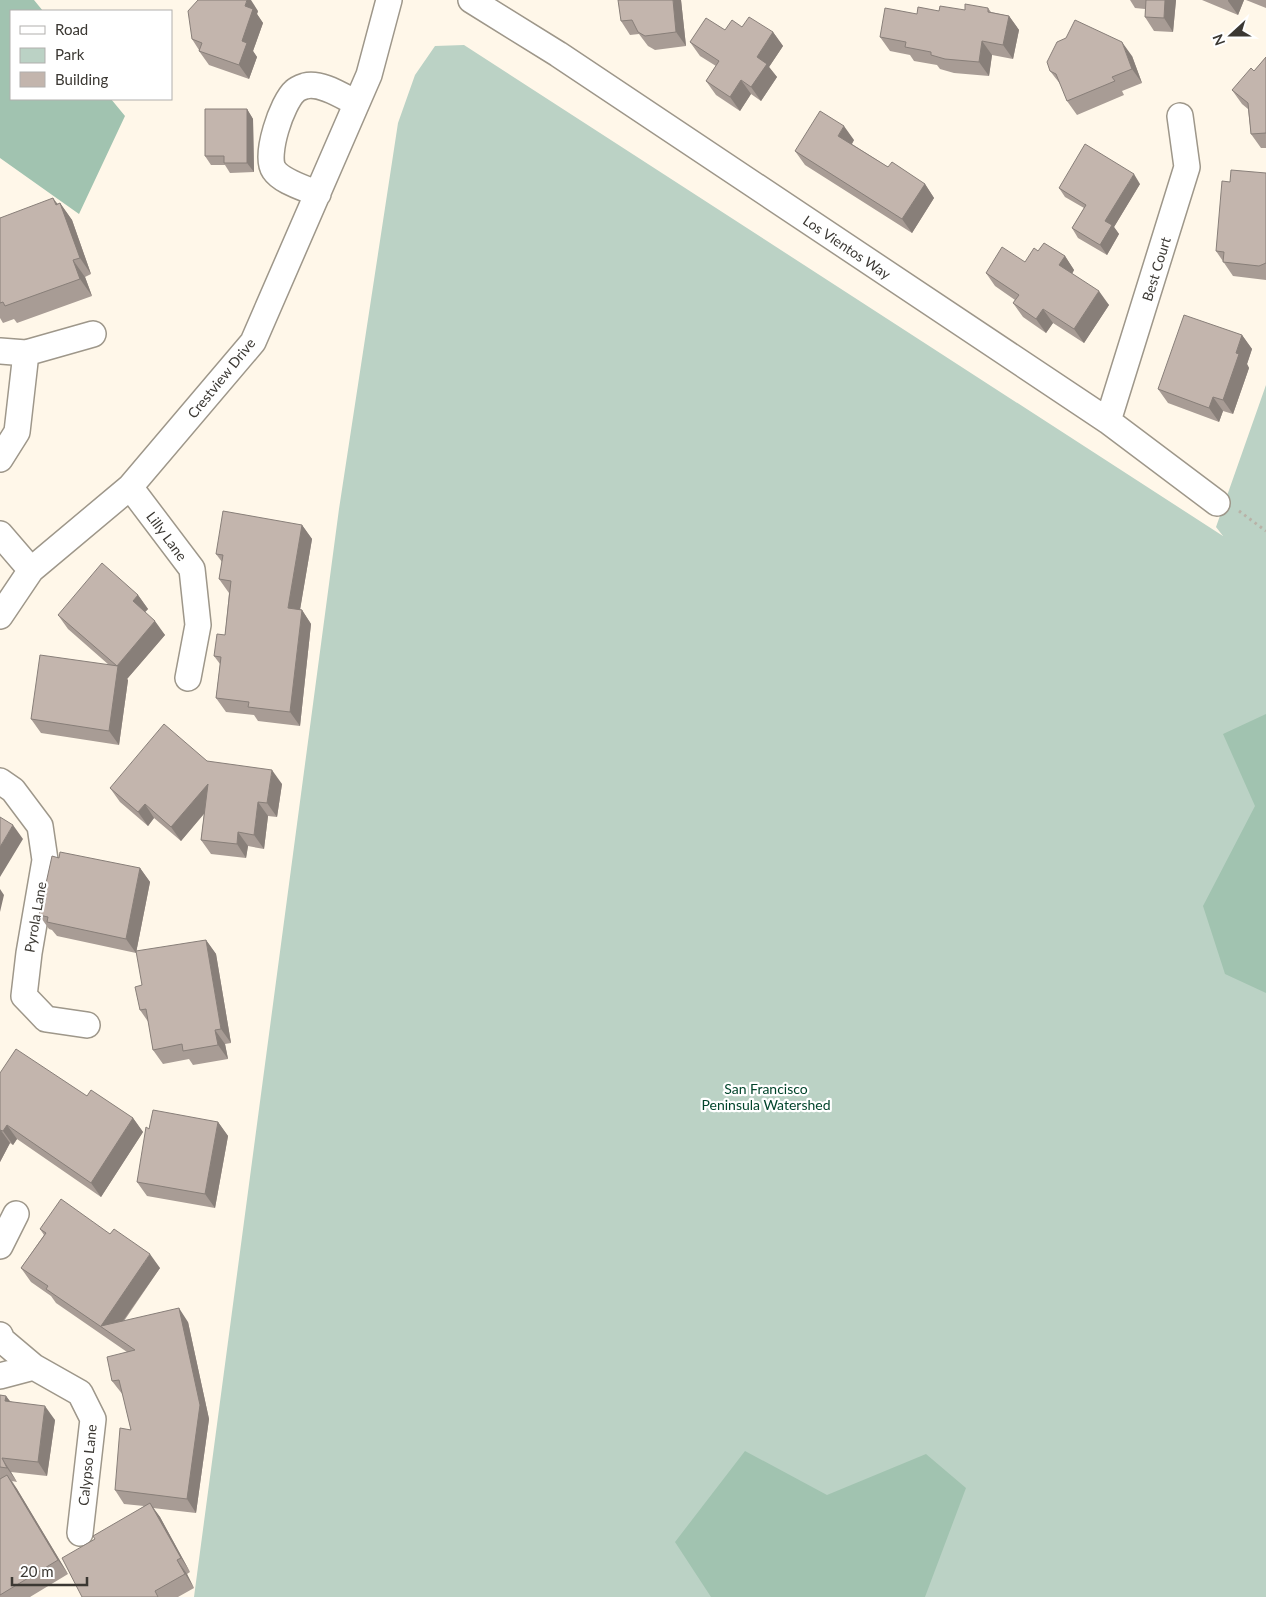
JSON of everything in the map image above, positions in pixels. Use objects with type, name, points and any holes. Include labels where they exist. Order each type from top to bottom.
[{"type":"street","name":"Crestview Drive","points":[[0,616],[31,570],[130,487],[253,342],[369,75],[389,0]]},
{"type":"street","name":"Los Vientos Way","points":[[471,0],[558,54],[1108,421],[1217,503]]},
{"type":"street","points":[[318,194],[279,176],[270,162],[271,148],[288,100],[295,90],[307,85],[322,87],[356,102]]},
{"type":"street","name":"Best Court","points":[[1108,421],[1187,167],[1180,116]]},
{"type":"street","points":[[0,351],[26,353],[93,334]]},
{"type":"street","points":[[0,459],[17,432],[26,353]]},
{"type":"street","name":"Lilly Lane","points":[[130,487],[192,569],[198,625],[188,678]]},
{"type":"street","points":[[0,534],[31,570]]},
{"type":"street","name":"Pyrola Lane","points":[[0,781],[13,790],[40,826],[45,860],[29,953],[24,996],[46,1019],[87,1025]]},
{"type":"street","points":[[0,1246],[16,1214]]},
{"type":"street","name":"Calypso Lane","points":[[0,1336],[2,1340],[34,1367],[80,1393],[93,1419],[80,1533]]},
{"type":"street","points":[[0,1376],[34,1367]]},
{"type":"path","points":[[1217,503],[1244,513],[1266,531]]},
{"type":"green space","points":[[0,0],[34,0],[42,10],[10,10],[10,100],[112,100],[125,116],[79,214],[0,158]]},
{"type":"green space","name":"San Francisco Peninsula Watershed","points":[[464,45],[1223,536],[1216,527],[1266,385],[1266,1597],[194,1597],[339,509],[398,123],[415,75],[435,46]]},
{"type":"green space","points":[[1266,714],[1266,993],[1225,974],[1203,906],[1255,806],[1223,734]]},
{"type":"green space","points":[[745,1451],[827,1495],[926,1454],[966,1488],[925,1597],[711,1597],[675,1542]]},
{"type":"building","points":[[198,0],[247,0],[245,6],[253,9],[242,41],[247,43],[239,65],[199,51],[202,43],[192,39],[188,11]]},
{"type":"building","points":[[618,0],[673,0],[676,32],[645,36],[638,32],[632,20],[621,21]]},
{"type":"building","points":[[1146,0],[1165,0],[1164,18],[1145,17]]},
{"type":"building","points":[[965,4],[988,8],[988,12],[1009,16],[1003,45],[982,41],[979,62],[945,59],[931,55],[931,52],[905,47],[906,42],[880,37],[885,8],[917,14],[918,7],[939,11],[940,6],[965,10]]},
{"type":"building","points":[[749,17],[773,32],[757,57],[767,64],[751,87],[741,80],[730,97],[706,81],[719,61],[690,42],[706,18],[725,30],[732,20],[742,27]]},
{"type":"building","points":[[1075,20],[1122,42],[1132,69],[1112,77],[1115,81],[1067,101],[1056,74],[1050,71],[1047,62],[1057,42],[1066,38]]},
{"type":"building","points":[[1266,57],[1266,133],[1251,134],[1248,103],[1232,90],[1251,68],[1254,71]]},
{"type":"building","points":[[205,109],[247,109],[247,163],[224,163],[224,156],[205,156]]},
{"type":"building","points":[[820,111],[844,126],[838,136],[888,167],[892,162],[925,184],[902,219],[795,151]]},
{"type":"building","points":[[1085,144],[1134,174],[1105,221],[1112,225],[1100,245],[1072,228],[1086,205],[1059,188]]},
{"type":"building","points":[[1231,170],[1266,173],[1266,263],[1259,266],[1223,262],[1224,252],[1216,251],[1222,181],[1230,182]]},
{"type":"building","points":[[53,198],[56,205],[60,203],[80,258],[73,260],[80,279],[5,306],[3,302],[0,303],[0,218]]},
{"type":"building","points":[[1044,243],[1065,256],[1059,265],[1099,291],[1074,329],[1043,309],[1036,319],[1013,303],[1019,295],[986,273],[1002,247],[1025,262],[1034,248],[1038,251]]},
{"type":"building","points":[[1184,315],[1242,335],[1236,353],[1239,354],[1223,400],[1213,397],[1209,408],[1158,389]]},
{"type":"building","points":[[223,511],[302,525],[288,608],[302,610],[290,712],[248,707],[249,702],[216,698],[221,657],[214,656],[217,634],[225,635],[231,581],[219,579],[223,555],[216,554]]},
{"type":"building","points":[[102,563],[138,595],[133,601],[155,621],[117,666],[58,615]]},
{"type":"building","points":[[40,655],[118,666],[109,731],[31,719]]},
{"type":"building","points":[[164,724],[207,761],[272,770],[267,803],[258,802],[254,835],[238,832],[237,844],[201,840],[208,784],[171,827],[145,804],[138,812],[110,788]]},
{"type":"building","points":[[0,817],[13,825],[0,847]]},
{"type":"building","points":[[60,852],[140,868],[126,939],[47,922],[48,917],[39,915],[52,856],[59,858]]},
{"type":"building","points":[[206,940],[221,1029],[215,1030],[218,1045],[183,1051],[182,1044],[153,1050],[146,1009],[140,1010],[135,987],[142,985],[136,951]]},
{"type":"building","points":[[16,1049],[87,1096],[91,1090],[133,1118],[91,1183],[7,1125],[3,1131],[0,1130],[0,1073]]},
{"type":"building","points":[[153,1110],[218,1122],[205,1194],[137,1182],[146,1127],[149,1129]]},
{"type":"building","points":[[61,1199],[110,1234],[114,1229],[150,1254],[101,1326],[179,1308],[200,1405],[187,1499],[115,1490],[120,1428],[131,1430],[119,1380],[112,1381],[107,1357],[135,1350],[46,1289],[48,1286],[21,1268],[46,1233],[40,1229]]},
{"type":"building","points":[[0,1395],[6,1396],[5,1401],[45,1406],[38,1462],[2,1458],[7,1468],[0,1467]]},
{"type":"building","points":[[7,1475],[58,1560],[0,1595],[0,1479]]},
{"type":"building","points":[[150,1503],[181,1558],[177,1560],[185,1574],[155,1591],[158,1597],[82,1597],[62,1558],[95,1539],[93,1536]]}]
